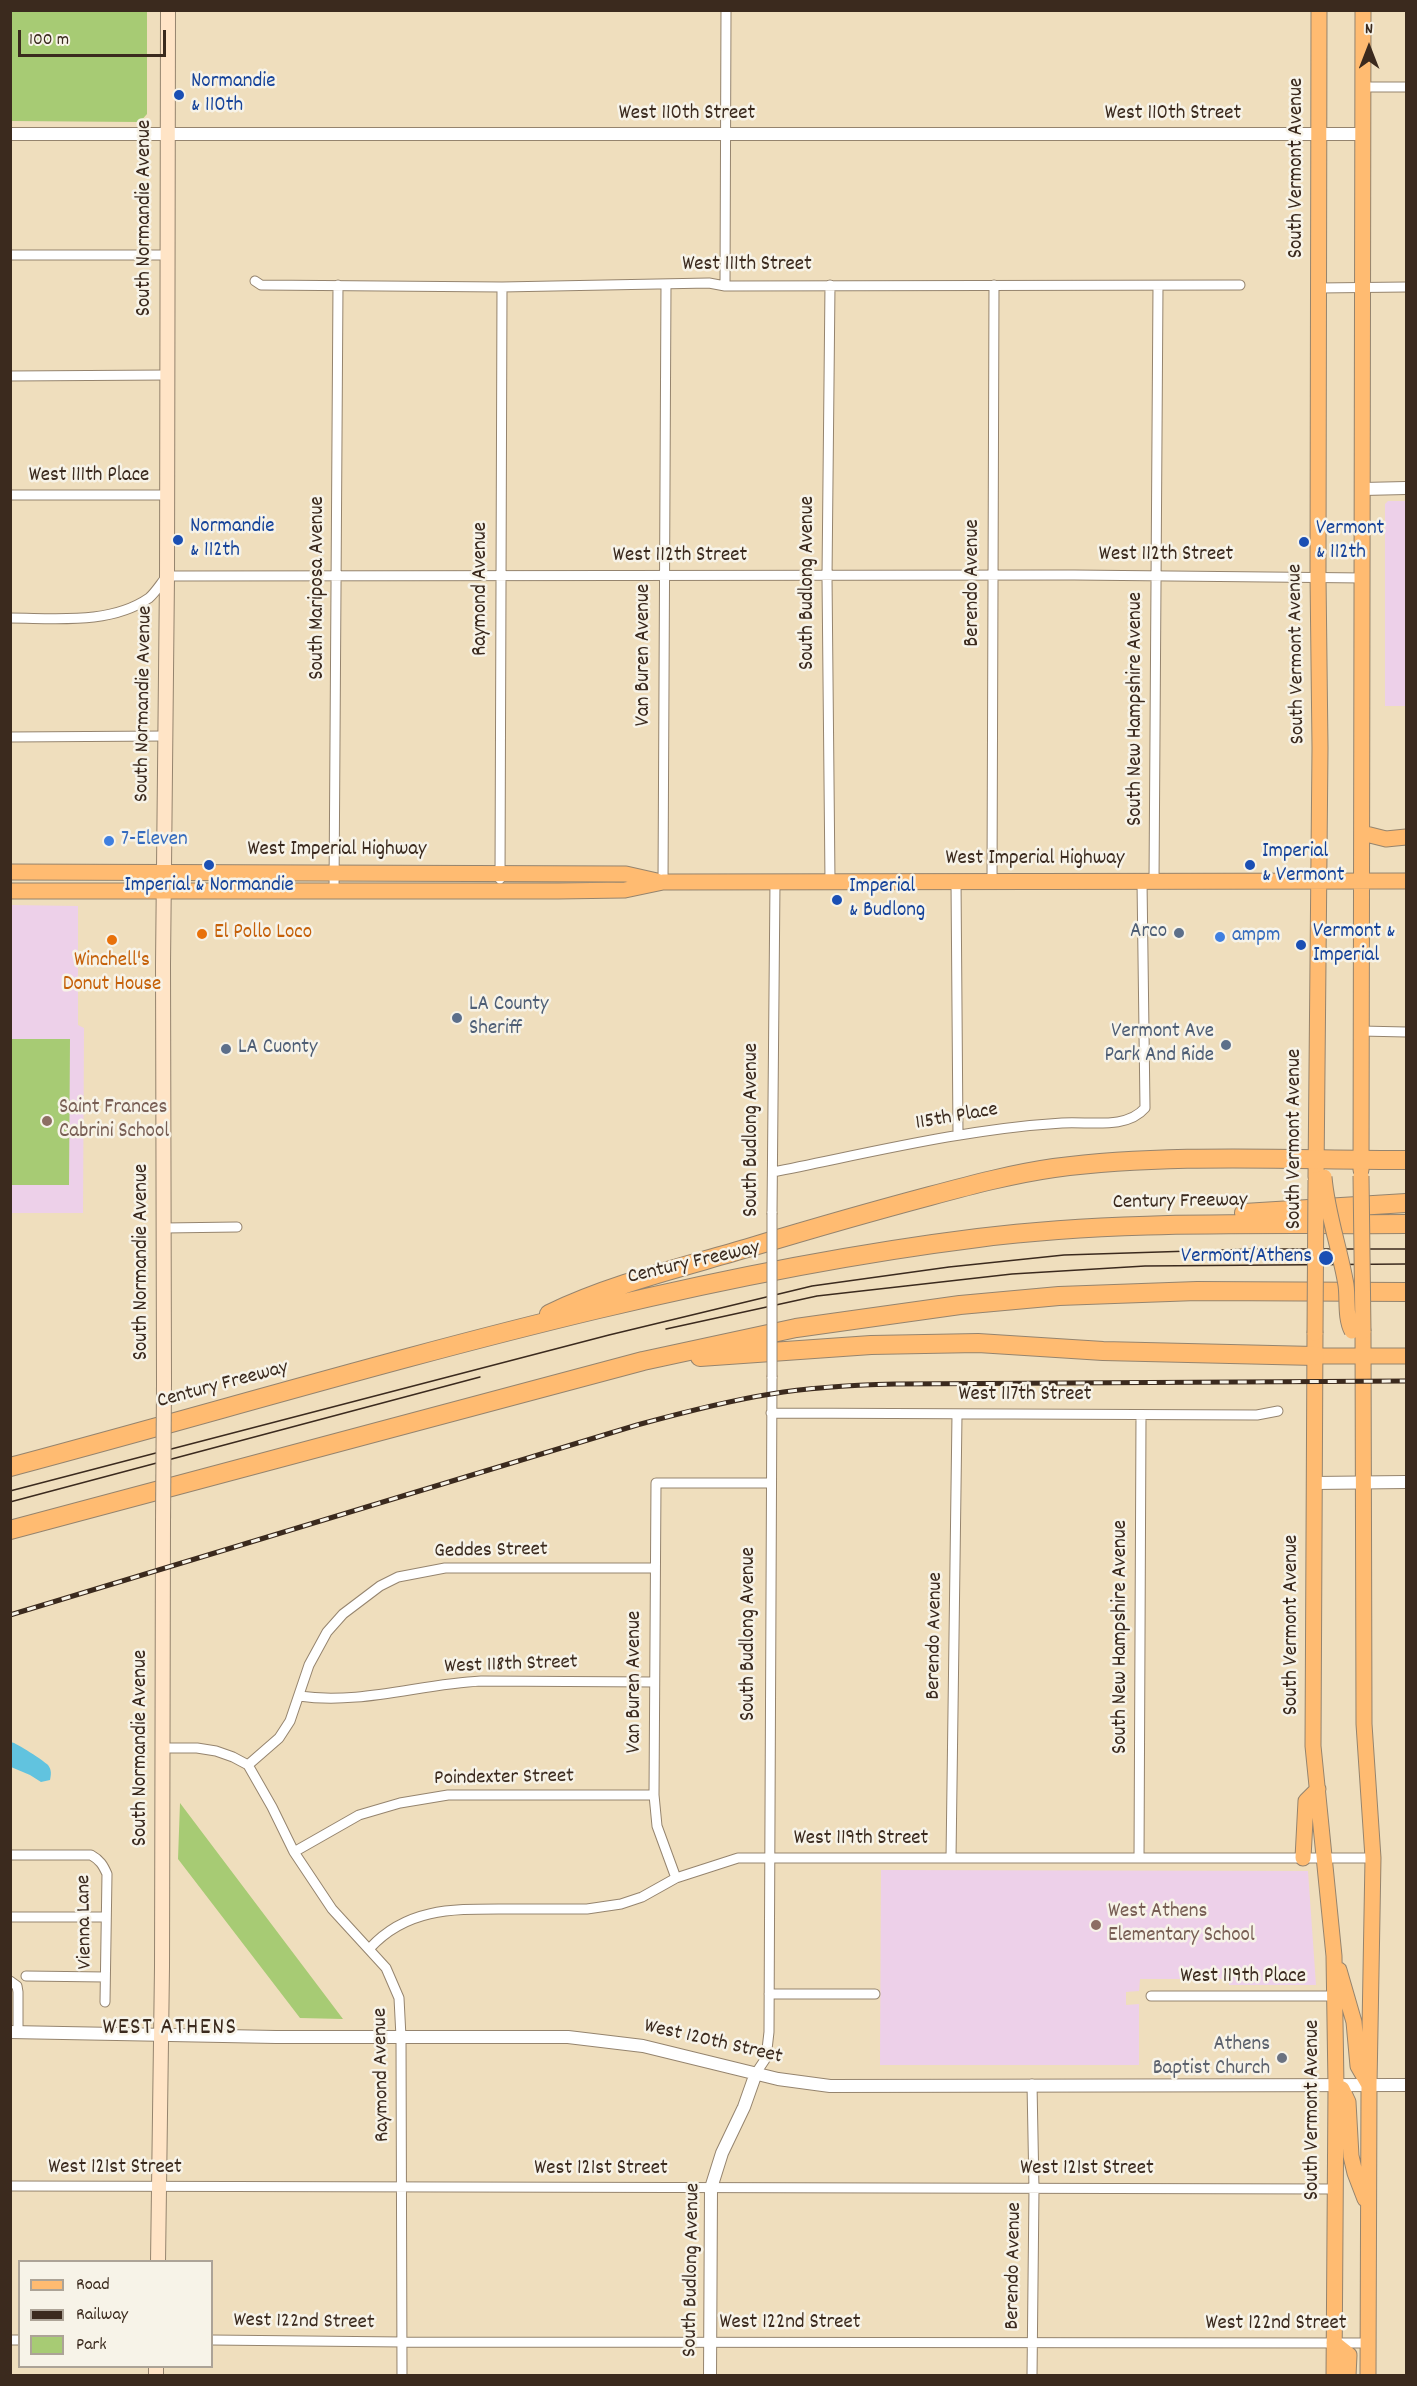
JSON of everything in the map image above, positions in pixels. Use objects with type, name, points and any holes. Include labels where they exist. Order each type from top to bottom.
[{"type":"highway","points":[[515,1330],[578,1300],[624,1285],[863,1214],[993,1179],[1052,1168],[1102,1163],[1316,1159],[1361,1168],[1407,1160]]},
{"type":"highway","points":[[1021,1233],[1128,1220],[1407,1203]]},
{"type":"highway","name":"Century Freeway","points":[[10,1467],[515,1330],[758,1273],[858,1255],[1021,1233],[1160,1225],[1407,1225]]},
{"type":"highway","points":[[10,1530],[644,1361],[806,1327],[1006,1300],[1071,1295],[1197,1291],[1407,1292]]},
{"type":"highway","points":[[644,1361],[871,1345],[978,1343],[1103,1351],[1315,1356]]},
{"type":"main road","name":"South Normandie Avenue","points":[[158,2260],[163,1748],[168,10]]},
{"type":"main road","name":"South Vermont Avenue","points":[[1319,10],[1320,881],[1316,1159],[1320,1178],[1315,1333],[1313,1746],[1334,1956],[1336,2086],[1334,2376]]},
{"type":"main road","points":[[1364,10],[1361,1168],[1357,1331],[1364,1356],[1364,1724],[1373,1858],[1369,2085],[1368,2376]]},
{"type":"main road","points":[[1362,832],[1386,839],[1407,837]]},
{"type":"main road","name":"West Imperial Highway","points":[[10,872],[626,874],[663,882]]},
{"type":"main road","points":[[528,891],[539,883],[598,882],[626,874]]},
{"type":"main road","name":"West Imperial Highway","points":[[10,891],[625,890],[663,882],[1407,881]]},
{"type":"main road","points":[[1320,1178],[1341,1257],[1348,1297],[1349,1326],[1357,1331]]},
{"type":"main road","points":[[1315,1356],[1407,1356]]},
{"type":"main road","points":[[1303,1858],[1306,1801],[1318,1788]]},
{"type":"main road","points":[[1334,1956],[1351,2004],[1358,2066],[1369,2085]]},
{"type":"main road","points":[[1336,2086],[1342,2089],[1348,2102],[1351,2156],[1368,2206]]},
{"type":"main road","points":[[1334,2343],[1348,2355],[1348,2376]]},
{"type":"street","points":[[725,286],[726,10]]},
{"type":"street","points":[[1364,87],[1407,87]]},
{"type":"street","name":"West 110th Street","points":[[10,134],[1364,134]]},
{"type":"street","points":[[10,255],[167,255]]},
{"type":"street","name":"West 111th Street","points":[[255,281],[261,285],[502,287],[709,283],[725,286],[1240,285]]},
{"type":"street","name":"Van Buren Avenue","points":[[663,882],[666,284]]},
{"type":"street","name":"South Mariposa Avenue","points":[[334,891],[338,285]]},
{"type":"street","name":"South Budlong Avenue","points":[[830,285],[827,577],[830,881]]},
{"type":"street","name":"Berendo Avenue","points":[[992,881],[994,285]]},
{"type":"street","name":"South New Hampshire Avenue","points":[[1145,1108],[1158,286]]},
{"type":"street","name":"Raymond Avenue","points":[[501,891],[502,287]]},
{"type":"street","points":[[1318,288],[1407,287]]},
{"type":"street","points":[[10,376],[168,375]]},
{"type":"street","points":[[1363,489],[1407,488]]},
{"type":"street","name":"West 111th Place","points":[[10,495],[167,495]]},
{"type":"street","points":[[10,618],[80,618],[120,611],[150,596],[167,576]]},
{"type":"street","name":"West 112th Street","points":[[167,576],[1318,576],[1364,578]]},
{"type":"street","points":[[10,736],[165,736]]},
{"type":"street","points":[[956,881],[958,1135]]},
{"type":"street","name":"South Budlong Avenue","points":[[710,2376],[711,2188],[722,2152],[767,2052],[775,882]]},
{"type":"street","points":[[1361,1031],[1407,1032]]},
{"type":"street","name":"115th Place","points":[[773,1172],[958,1135],[1020,1126],[1116,1122],[1138,1116],[1145,1108]]},
{"type":"street","points":[[165,1228],[237,1227]]},
{"type":"street","name":"West 117th Street","points":[[771,1413],[1257,1415],[1278,1411]]},
{"type":"street","name":"Berendo Avenue","points":[[951,1858],[957,1415]]},
{"type":"street","name":"South New Hampshire Avenue","points":[[1139,1858],[1141,1415]]},
{"type":"street","points":[[1314,1483],[1407,1482]]},
{"type":"street","name":"Van Buren Avenue","points":[[676,1878],[657,1826],[654,1795],[656,1483],[770,1483]]},
{"type":"street","name":"Geddes Street","points":[[248,1765],[279,1738],[290,1721],[309,1665],[327,1632],[362,1597],[398,1577],[445,1568],[655,1568]]},
{"type":"street","name":"West 118th Street","points":[[299,1696],[325,1700],[358,1698],[462,1682],[654,1683]]},
{"type":"street","points":[[163,1748],[197,1748],[216,1751],[233,1756],[248,1765]]},
{"type":"street","name":"Raymond Avenue","points":[[248,1765],[294,1852],[332,1909],[386,1968],[399,1998],[403,2187],[402,2376]]},
{"type":"street","name":"Poindexter Street","points":[[294,1852],[359,1815],[400,1803],[439,1796],[654,1795]]},
{"type":"street","name":"Vienna Lane","points":[[10,1855],[91,1856],[98,1859],[107,1874],[105,2002]]},
{"type":"street","name":"West 119th Street","points":[[370,1948],[393,1927],[430,1913],[466,1909],[605,1907],[642,1896],[676,1878],[738,1858],[1373,1858]]},
{"type":"street","points":[[10,1917],[106,1917]]},
{"type":"street","points":[[27,1976],[105,1977]]},
{"type":"street","points":[[10,1981],[17,1986],[18,1992],[14,2033]]},
{"type":"street","points":[[769,1994],[875,1994]]},
{"type":"street","name":"West 119th Place","points":[[1151,1996],[1335,1996]]},
{"type":"street","name":"West 120th Street","points":[[14,2033],[160,2036],[568,2037],[617,2041],[756,2073],[830,2086],[1407,2085]]},
{"type":"street","name":"Berendo Avenue","points":[[1032,2084],[1034,2188],[1032,2376]]},
{"type":"street","name":"West 121st Street","points":[[10,2186],[1335,2189]]},
{"type":"street","name":"West 122nd Street","points":[[213,2340],[1368,2343]]},
{"type":"shaded area","points":[[1388,501],[1406,501],[1406,706],[1385,706],[1385,504]]},
{"type":"shaded area","name":"Saint Frances Cabrini School","points":[[11,905],[78,906],[78,1025],[84,1028],[83,1213],[11,1213]]},
{"type":"shaded area","name":"West Athens Elementary School","points":[[881,1870],[1308,1871],[1316,1985],[1229,1985],[1229,1979],[1140,1979],[1139,1991],[1126,1992],[1126,2005],[1139,2004],[1139,2065],[880,2065]]},
{"type":"green space","points":[[11,10],[147,11],[147,114],[140,122],[11,121]]},
{"type":"green space","points":[[11,1039],[70,1039],[69,1185],[11,1185]]},
{"type":"green space","points":[[180,1803],[343,2019],[300,2018],[178,1859]]},
{"type":"water","points":[[11,1742],[48,1765],[51,1771],[50,1780],[41,1782],[11,1767]]},
{"type":"tram line","points":[[10,1491],[609,1335],[812,1286],[949,1267],[1064,1255],[1255,1249],[1406,1249]]},
{"type":"tram line","points":[[666,1329],[817,1296],[1012,1274],[1145,1266],[1406,1264]]},
{"type":"tram line","points":[[10,1502],[480,1377]]},
{"type":"railway","points":[[10,1615],[637,1425],[771,1394],[833,1387],[895,1384],[1406,1381]]},
{"type":"place","name":"Normandie & 110th","points":[[179,95]]},
{"type":"place","name":"Normandie & 112th","points":[[178,540]]},
{"type":"place","name":"Vermont & 112th","points":[[1304,542]]},
{"type":"place","name":"7-Eleven","points":[[109,841]]},
{"type":"place","name":"Imperial & Normandie","points":[[209,865]]},
{"type":"place","name":"Imperial & Vermont","points":[[1250,865]]},
{"type":"place","name":"Imperial & Budlong","points":[[837,900]]},
{"type":"place","name":"Arco","points":[[1179,933]]},
{"type":"place","name":"El Pollo Loco","points":[[202,934]]},
{"type":"place","name":"ampm","points":[[1220,937]]},
{"type":"place","name":"Winchell's Donut House","points":[[112,940]]},
{"type":"place","name":"Vermont & Imperial","points":[[1301,945]]},
{"type":"place","name":"LA County Sheriff","points":[[457,1018]]},
{"type":"place","name":"Vermont Ave Park And Ride","points":[[1226,1045]]},
{"type":"place","name":"LA Cuonty","points":[[226,1049]]},
{"type":"place","name":"Saint Frances Cabrini School","points":[[47,1121]]},
{"type":"place","name":"Vermont/Athens","points":[[1326,1258]]},
{"type":"place","name":"West Athens Elementary School","points":[[1096,1925]]},
{"type":"place","name":"Athens Baptist Church","points":[[1282,2058]]},
{"type":"district","name":"WEST ATHENS","points":[[170,2030]]}]
